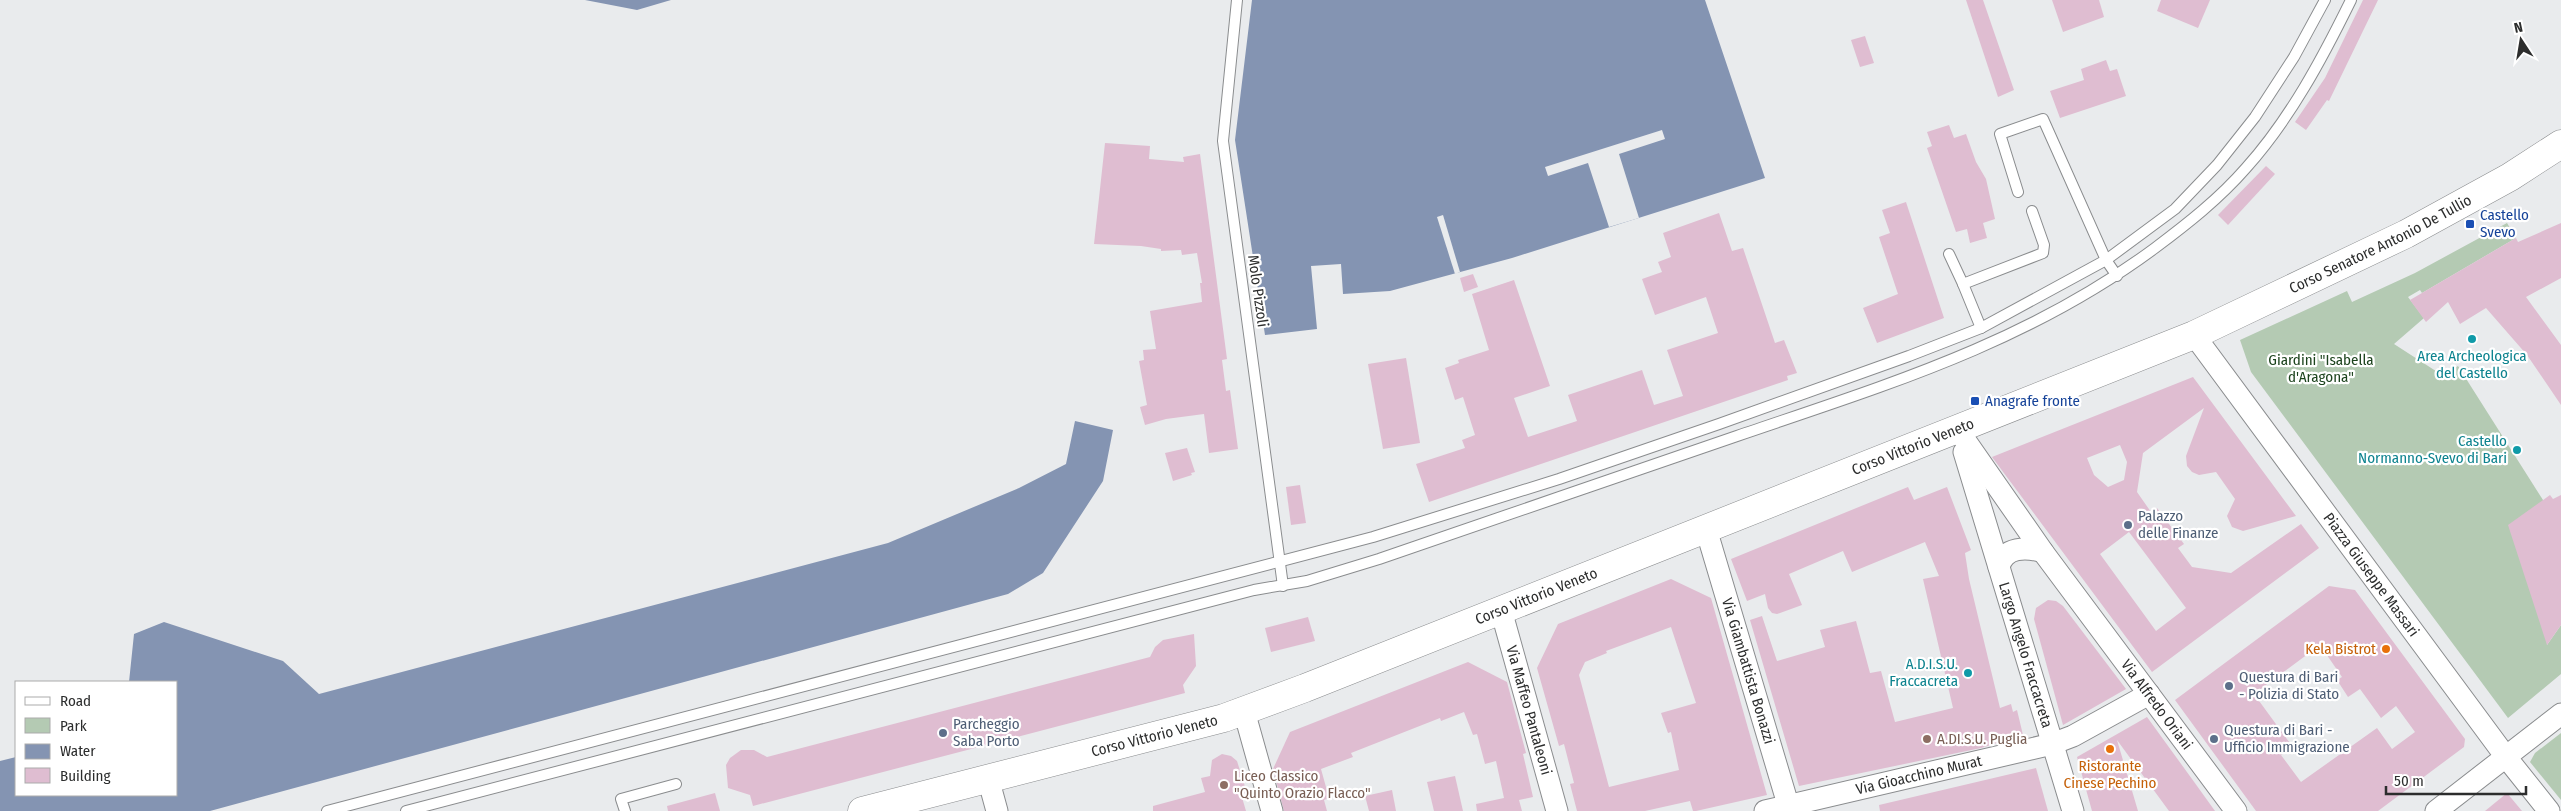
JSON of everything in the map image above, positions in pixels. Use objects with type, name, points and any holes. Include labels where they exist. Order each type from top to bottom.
[{"type":"main road","name":"Corso Senatore Antonio De Tullio","points":[[2194,335],[2406,234],[2510,177],[2561,144]]},
{"type":"main road","name":"Corso Vittorio Veneto","points":[[862,811],[1244,711],[2194,335]]},
{"type":"street","name":"Piazza Giuseppe Massari","points":[[2194,335],[2506,757],[2549,811]]},
{"type":"street","points":[[1958,430],[2043,552]]},
{"type":"street","name":"Largo Angelo Fraccacreta","points":[[1958,430],[2072,811]]},
{"type":"street","name":"Via Giambattista Bonazzi","points":[[1706,529],[1789,808]]},
{"type":"street","name":"Largo Angelo Fraccacreta","points":[[1999,567],[2001,560],[2006,554],[2016,550],[2030,548],[2043,552]]},
{"type":"street","name":"Via Alfredo Oriani","points":[[2043,552],[2236,811]]},
{"type":"street","name":"Via Maffeo Pantaleoni","points":[[1501,610],[1558,811]]},
{"type":"street","name":"Via Gioacchino Murat","points":[[1765,811],[1789,808],[2052,744],[2073,736],[2149,694]]},
{"type":"street","points":[[1244,711],[1272,811]]},
{"type":"street","points":[[2436,811],[2561,714]]},
{"type":"street","points":[[988,778],[997,811]]},
{"type":"lane","name":"Molo Pizzoli","points":[[1237,0],[1223,140],[1282,586]]},
{"type":"lane","points":[[327,811],[1280,564],[1373,537],[1559,479],[1900,359],[1980,328],[2106,260],[2174,208],[2216,165],[2264,102],[2294,57],[2325,0]]},
{"type":"lane","points":[[406,811],[1254,590],[1307,581],[1379,559],[1878,388],[2007,336],[2058,311],[2117,276],[2203,211],[2247,167],[2292,107],[2351,0]]},
{"type":"lane","points":[[2018,192],[2000,134],[2043,119],[2106,260],[2117,276]]},
{"type":"lane","points":[[1963,284],[2043,253],[2044,244],[2032,211]]},
{"type":"lane","points":[[1949,254],[1980,328]]},
{"type":"lane","points":[[625,811],[621,798],[676,784]]},
{"type":"green space","name":"Giardini \"Isabella d'Aragona\"","points":[[2507,223],[2516,238],[2422,293],[2420,290],[2408,297],[2424,318],[2394,344],[2442,375],[2458,366],[2543,500],[2547,645],[2561,625],[2561,674],[2508,718],[2251,372],[2240,340],[2347,291],[2352,302],[2415,273]]},
{"type":"green space","points":[[2561,733],[2561,800],[2530,762],[2535,753]]},
{"type":"water","points":[[585,0],[671,0],[637,10]]},
{"type":"water","points":[[1252,0],[1705,0],[1765,178],[1512,258],[1390,291],[1343,294],[1341,264],[1311,266],[1317,329],[1265,335],[1235,140]]},
{"type":"water","points":[[1075,421],[1113,430],[1103,481],[1043,573],[1008,594],[210,811],[0,811],[0,761],[15,757],[15,796],[178,796],[178,681],[129,681],[134,634],[164,622],[283,661],[319,694],[888,543],[1019,488],[1066,464]]},
{"type":"pier","points":[[1662,130],[1665,139],[1619,154],[1639,218],[1609,227],[1588,163],[1548,176],[1545,167]]},
{"type":"pier","points":[[1443,215],[1460,272],[1455,274],[1437,217]]},
{"type":"building","points":[[1966,0],[1983,0],[2014,90],[1998,97]]},
{"type":"building","points":[[2052,0],[2099,0],[2104,17],[2063,32]]},
{"type":"building","points":[[2161,0],[2210,0],[2198,28],[2157,11]]},
{"type":"building","points":[[2363,0],[2378,0],[2329,101],[2327,100],[2306,130],[2295,122],[2325,78]]},
{"type":"building","points":[[1865,36],[1874,63],[1860,67],[1851,40]]},
{"type":"building","points":[[2106,60],[2110,71],[2117,69],[2126,96],[2060,118],[2050,91],[2084,80],[2081,69]]},
{"type":"building","points":[[1949,125],[1954,138],[1966,134],[1976,162],[1986,179],[1995,219],[1983,223],[1987,238],[1970,243],[1967,229],[1956,232],[1927,148],[1932,146],[1927,132]]},
{"type":"building","points":[[1105,143],[1150,146],[1149,159],[1184,162],[1183,157],[1200,154],[1227,359],[1222,360],[1226,391],[1230,390],[1238,449],[1209,453],[1204,414],[1166,419],[1145,425],[1140,407],[1147,405],[1139,361],[1144,360],[1143,350],[1156,349],[1150,311],[1202,302],[1200,283],[1202,283],[1197,253],[1182,255],[1181,250],[1161,251],[1161,249],[1141,246],[1094,244]]},
{"type":"building","points":[[2266,166],[2275,174],[2228,225],[2218,215]]},
{"type":"building","points":[[1906,202],[1944,318],[1877,343],[1863,308],[1898,294],[1879,237],[1890,233],[1882,210]]},
{"type":"building","points":[[1719,213],[1732,251],[1743,248],[1775,343],[1784,340],[1797,373],[1787,376],[1788,380],[1429,502],[1416,464],[1465,448],[1462,440],[1475,435],[1463,397],[1455,400],[1445,368],[1459,363],[1458,360],[1489,350],[1472,294],[1514,280],[1550,386],[1514,398],[1528,437],[1577,421],[1568,395],[1642,370],[1654,405],[1683,396],[1667,350],[1718,333],[1706,297],[1655,315],[1642,279],[1662,272],[1658,262],[1671,257],[1663,233]]},
{"type":"building","points":[[2561,223],[2561,278],[2526,297],[2561,345],[2561,405],[2527,355],[2486,308],[2460,324],[2448,302],[2426,322],[2410,300],[2516,238],[2518,242]]},
{"type":"building","points":[[1473,274],[1478,287],[1464,292],[1460,278]]},
{"type":"building","points":[[1406,358],[1420,443],[1383,449],[1368,364]]},
{"type":"building","name":"Palazzo delle Finanze","points":[[2193,377],[2296,516],[2243,531],[2232,527],[2227,516],[2235,499],[2216,472],[2199,475],[2192,472],[2187,466],[2186,456],[2204,408],[2143,453],[2137,492],[2151,512],[2157,508],[2184,544],[2178,548],[2192,567],[2231,573],[2301,524],[2319,548],[2152,672],[1992,457]],"holes":[[[2120,445],[2127,462],[2124,480],[2108,487],[2094,475],[2087,458]],[[2129,532],[2186,608],[2156,631],[2100,554]]]},
{"type":"building","points":[[1187,448],[1195,472],[1191,473],[1192,475],[1173,481],[1165,453]]},
{"type":"building","points":[[1300,485],[1306,523],[1291,525],[1286,487]]},
{"type":"building","points":[[1908,487],[1914,500],[1947,487],[1971,550],[1965,553],[1969,579],[2000,708],[2011,704],[2013,712],[2017,710],[2023,735],[1981,748],[1799,786],[1750,620],[1762,616],[1777,661],[1825,647],[1820,630],[1856,621],[1870,673],[1881,671],[1895,722],[1953,708],[1923,579],[1939,576],[1925,542],[1852,572],[1843,551],[1789,574],[1802,605],[1777,614],[1772,613],[1768,608],[1765,594],[1747,601],[1731,559]]},
{"type":"building","points":[[2550,495],[2553,499],[2561,495],[2561,625],[2547,645],[2508,525]]},
{"type":"building","points":[[1671,579],[1711,598],[1767,795],[1696,811],[1693,811],[1690,801],[1645,811],[1577,811],[1570,784],[1574,783],[1564,744],[1559,746],[1537,668],[1558,624]],"holes":[[[1671,627],[1696,703],[1661,713],[1668,733],[1671,732],[1679,770],[1609,787],[1579,675],[1585,662],[1607,653],[1606,651]]]},
{"type":"building","points":[[2329,586],[2355,590],[2465,739],[2464,747],[2378,811],[2256,811],[2175,700]],"holes":[[[2320,645],[2342,677],[2337,680],[2348,697],[2360,689],[2381,718],[2396,706],[2415,732],[2392,749],[2377,728],[2301,782],[2281,755],[2292,746],[2254,694]]]},
{"type":"building","points":[[2048,600],[2056,601],[2063,606],[2126,689],[2063,725],[2034,619],[2036,608]]},
{"type":"building","points":[[1308,617],[1315,641],[1271,652],[1265,628]]},
{"type":"building","name":"Parcheggio Saba Porto","points":[[1194,634],[1196,666],[1183,685],[1185,693],[753,806],[750,795],[728,788],[726,765],[730,758],[741,750],[754,750],[767,757],[1150,657],[1155,647],[1163,640]]},
{"type":"building","points":[[1468,662],[1507,682],[1526,753],[1523,754],[1533,797],[1519,800],[1522,811],[1477,811],[1476,804],[1504,798],[1496,761],[1485,764],[1477,734],[1473,735],[1464,712],[1441,721],[1440,718],[1351,753],[1353,757],[1321,769],[1329,798],[1324,800],[1327,811],[1284,811],[1273,769],[1290,732]]},
{"type":"building","points":[[2147,717],[2215,811],[2169,811],[2117,740],[2138,811],[2092,811],[2077,757]]},
{"type":"building","name":"Liceo Classico \"Quinto Orazio Flacco\"","points":[[1222,754],[1231,756],[1237,761],[1247,793],[1241,794],[1246,811],[1153,811],[1153,806],[1205,792],[1201,778],[1210,776],[1212,760]]},
{"type":"building","points":[[2036,768],[2048,811],[1880,811],[1879,805]]},
{"type":"building","points":[[1455,776],[1463,811],[1434,811],[1427,782]]},
{"type":"building","points":[[1392,790],[1396,811],[1369,811],[1365,796]]},
{"type":"building","points":[[715,793],[720,811],[668,811],[667,806]]},
{"type":"building","points":[[2507,793],[2522,811],[2485,811]]},
{"type":"place","name":"Castello Svevo","points":[[2470,224]]},
{"type":"place","name":"Area Archeologica del Castello","points":[[2472,339]]},
{"type":"place","name":"Anagrafe fronte","points":[[1975,401]]},
{"type":"place","name":"Castello Normanno-Svevo di Bari","points":[[2517,450]]},
{"type":"place","name":"Palazzo delle Finanze","points":[[2128,525]]},
{"type":"place","name":"Kela Bistrot","points":[[2386,649]]},
{"type":"place","name":"A.D.I.S.U. Fraccacreta","points":[[1968,673]]},
{"type":"place","name":"Questura di Bari - Polizia di Stato","points":[[2229,686]]},
{"type":"place","name":"Parcheggio Saba Porto","points":[[943,733]]},
{"type":"place","name":"A.DI.S.U. Puglia","points":[[1927,739]]},
{"type":"place","name":"Questura di Bari - Ufficio Immigrazione","points":[[2214,739]]},
{"type":"place","name":"Ristorante Cinese Pechino","points":[[2110,749]]},
{"type":"place","name":"Liceo Classico \"Quinto Orazio Flacco\"","points":[[1224,785]]}]
